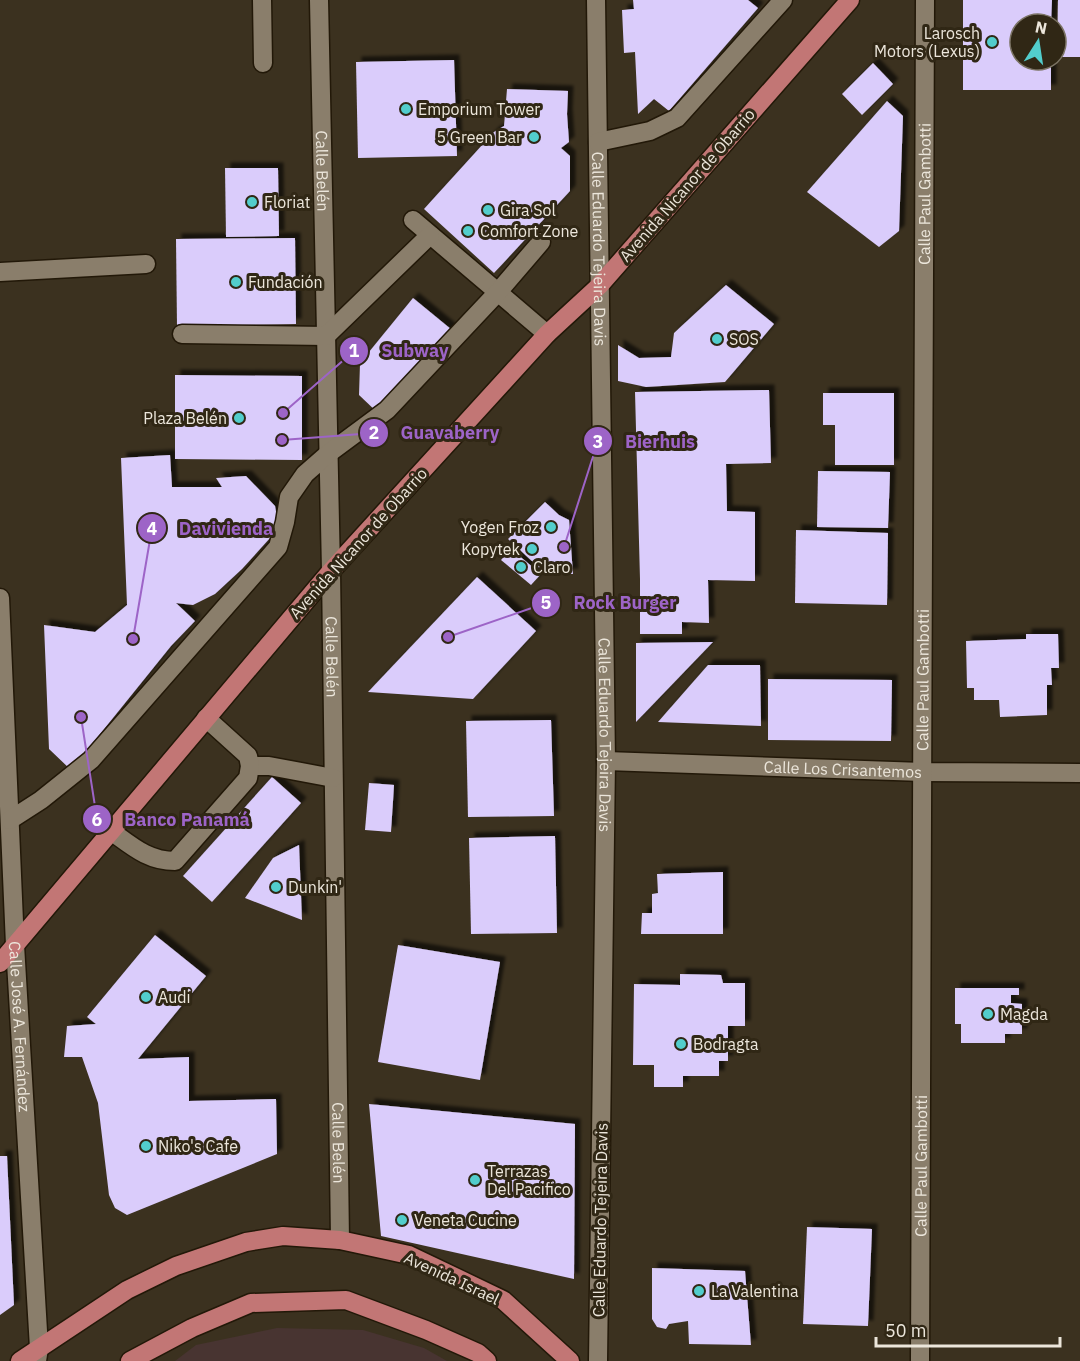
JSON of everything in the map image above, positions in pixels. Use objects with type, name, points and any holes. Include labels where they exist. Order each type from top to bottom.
[{"type":"main road","name":"Avenida Nicanor de Obarrio","points":[[0,963],[331,571],[547,334],[599,286],[850,0]]},
{"type":"main road","name":"Avenida Israel","points":[[20,1361],[38,1354],[127,1290],[176,1266],[246,1242],[283,1236],[340,1240],[409,1255],[503,1300],[570,1361]]},
{"type":"main road","points":[[131,1361],[192,1328],[251,1303],[346,1300],[426,1330],[478,1353],[487,1361]]},
{"type":"street","points":[[262,0],[263,63]]},
{"type":"street","name":"Calle Belén","points":[[319,0],[331,571],[340,1240]]},
{"type":"street","name":"Calle Eduardo Tejeira Davis","points":[[596,0],[606,761],[598,1361]]},
{"type":"street","points":[[598,142],[651,131],[676,118],[783,0]]},
{"type":"street","name":"Calle Paul Gambotti","points":[[920,1361],[925,0]]},
{"type":"street","points":[[413,220],[547,334]]},
{"type":"street","points":[[182,334],[326,336],[430,236]]},
{"type":"street","points":[[10,820],[41,800],[91,760],[278,547],[289,497],[305,474],[387,410],[498,292],[541,242]]},
{"type":"street","points":[[0,272],[146,264]]},
{"type":"street","name":"Calle José A. Fernández","points":[[0,598],[15,945],[38,1354]]},
{"type":"street","points":[[111,831],[149,857],[161,861],[175,861],[248,778],[250,766],[248,756],[206,718]]},
{"type":"street","name":"Calle Los Crisantemos","points":[[606,761],[923,772],[1080,773]]},
{"type":"street","points":[[250,766],[269,766],[333,778]]},
{"type":"shaded area","points":[[277,1328],[363,1330],[424,1348],[447,1361],[175,1361],[196,1345]]},
{"type":"building","points":[[633,0],[748,0],[758,8],[669,111],[654,99],[638,114],[635,52],[624,53],[622,10],[634,9]]},
{"type":"building","name":"Larosch Motors (Lexus)","points":[[963,0],[1052,0],[1052,12],[1008,12],[1008,72],[1051,72],[1051,90],[963,90]]},
{"type":"building","points":[[1058,0],[1080,0],[1080,57],[1068,57],[1068,12],[1058,12]]},
{"type":"building","name":"Emporium Tower","points":[[454,60],[457,156],[358,158],[356,62]]},
{"type":"building","points":[[873,63],[893,84],[862,115],[842,94]]},
{"type":"building","points":[[507,89],[568,91],[569,142],[561,148],[570,156],[570,191],[494,273],[424,209],[494,132],[504,126]]},
{"type":"building","points":[[887,101],[903,116],[899,231],[879,247],[807,192]]},
{"type":"building","name":"Floriat","points":[[225,168],[278,168],[279,236],[226,237]]},
{"type":"building","name":"Fundación","points":[[295,238],[296,324],[177,326],[176,239]]},
{"type":"building","name":"SOS","points":[[726,285],[774,324],[725,382],[646,387],[618,381],[618,345],[639,358],[671,357],[674,333]]},
{"type":"building","points":[[413,298],[452,330],[379,414],[359,395],[360,363]]},
{"type":"building","name":"Plaza Belén","points":[[175,375],[302,376],[302,460],[175,459]]},
{"type":"building","points":[[769,390],[771,463],[726,464],[727,511],[755,512],[755,581],[708,580],[709,623],[682,622],[682,634],[640,634],[635,392]]},
{"type":"building","points":[[823,393],[894,393],[894,465],[835,465],[835,425],[823,425]]},
{"type":"building","points":[[170,455],[172,487],[222,487],[216,478],[246,476],[275,506],[279,528],[242,569],[215,594],[193,605],[176,603],[195,621],[171,646],[71,770],[49,749],[44,625],[95,632],[127,605],[121,458]]},
{"type":"building","points":[[818,471],[890,472],[888,528],[817,527]]},
{"type":"building","points":[[545,502],[559,515],[569,520],[573,574],[546,574],[508,539]]},
{"type":"building","points":[[796,530],[888,533],[887,605],[795,603]]},
{"type":"building","name":"Claro","points":[[511,549],[541,574],[531,585],[501,560]]},
{"type":"building","points":[[477,577],[536,631],[473,699],[368,692]]},
{"type":"building","points":[[1026,634],[1058,634],[1059,668],[1051,668],[1052,685],[1047,685],[1047,715],[1000,717],[999,700],[974,700],[974,688],[967,688],[966,641],[1026,639]]},
{"type":"building","points":[[713,642],[636,722],[636,643]]},
{"type":"building","points":[[708,665],[760,665],[761,726],[658,722]]},
{"type":"building","points":[[768,679],[892,680],[891,741],[768,740]]},
{"type":"building","points":[[551,720],[554,816],[468,817],[466,721]]},
{"type":"building","points":[[272,777],[301,803],[212,902],[183,876]]},
{"type":"building","points":[[369,783],[394,785],[391,832],[365,830]]},
{"type":"building","points":[[555,836],[557,933],[471,934],[469,838]]},
{"type":"building","name":"Dunkin'","points":[[299,845],[302,920],[245,898],[273,858]]},
{"type":"building","points":[[723,872],[723,934],[641,934],[642,913],[652,913],[652,894],[658,893],[657,874]]},
{"type":"building","points":[[155,935],[206,976],[138,1059],[189,1057],[189,1101],[276,1099],[277,1154],[127,1215],[115,1208],[109,1195],[98,1103],[82,1057],[64,1057],[67,1026],[96,1024],[87,1017]]},
{"type":"building","points":[[398,945],[500,962],[480,1080],[378,1062]]},
{"type":"building","name":"Bodragta","points":[[680,974],[721,975],[723,983],[745,983],[745,1026],[728,1026],[728,1061],[719,1061],[719,1076],[683,1076],[683,1087],[654,1087],[654,1065],[633,1065],[634,984],[680,985]]},
{"type":"building","name":"Magda","points":[[955,988],[1019,988],[1019,995],[1011,995],[1011,1003],[1022,1004],[1022,1034],[1005,1034],[1005,1043],[961,1043],[961,1024],[955,1024]]},
{"type":"building","name":"Terrazas Del Pacifico","points":[[369,1104],[575,1124],[574,1279],[381,1236]]},
{"type":"building","points":[[0,1156],[7,1156],[14,1305],[0,1315]]},
{"type":"building","points":[[807,1227],[872,1229],[868,1326],[803,1324]]},
{"type":"building","name":"La Valentina","points":[[652,1268],[745,1271],[751,1345],[689,1344],[688,1321],[669,1324],[666,1329],[657,1327],[652,1319]]},
{"type":"place","name":"Larosch Motors (Lexus)","points":[[992,42]]},
{"type":"place","name":"Emporium Tower","points":[[406,109]]},
{"type":"place","name":"5 Green Bar","points":[[534,137]]},
{"type":"place","name":"Floriat","points":[[252,202]]},
{"type":"place","name":"Gira Sol","points":[[488,210]]},
{"type":"place","name":"Comfort Zone","points":[[468,231]]},
{"type":"place","name":"Fundación","points":[[236,282]]},
{"type":"place","name":"SOS","points":[[717,339]]},
{"type":"place","name":"Subway","points":[[283,413]]},
{"type":"place","name":"Plaza Belén","points":[[239,418]]},
{"type":"place","name":"Guavaberry","points":[[282,440]]},
{"type":"place","name":"Yogen Froz","points":[[551,527]]},
{"type":"place","name":"Bierhuis","points":[[564,547]]},
{"type":"place","name":"Kopytek","points":[[532,549]]},
{"type":"place","name":"Claro","points":[[521,567]]},
{"type":"place","name":"Rock Burger","points":[[448,637]]},
{"type":"place","name":"Davivienda","points":[[133,639]]},
{"type":"place","name":"Banco Panamá","points":[[81,717]]},
{"type":"place","name":"Dunkin'","points":[[276,887]]},
{"type":"place","name":"Audi","points":[[146,997]]},
{"type":"place","name":"Magda","points":[[988,1014]]},
{"type":"place","name":"Bodragta","points":[[681,1044]]},
{"type":"place","name":"Niko's Cafe","points":[[146,1146]]},
{"type":"place","name":"Terrazas Del Pacifico","points":[[475,1180]]},
{"type":"place","name":"Veneta Cucine","points":[[402,1220]]},
{"type":"place","name":"La Valentina","points":[[699,1291]]}]
